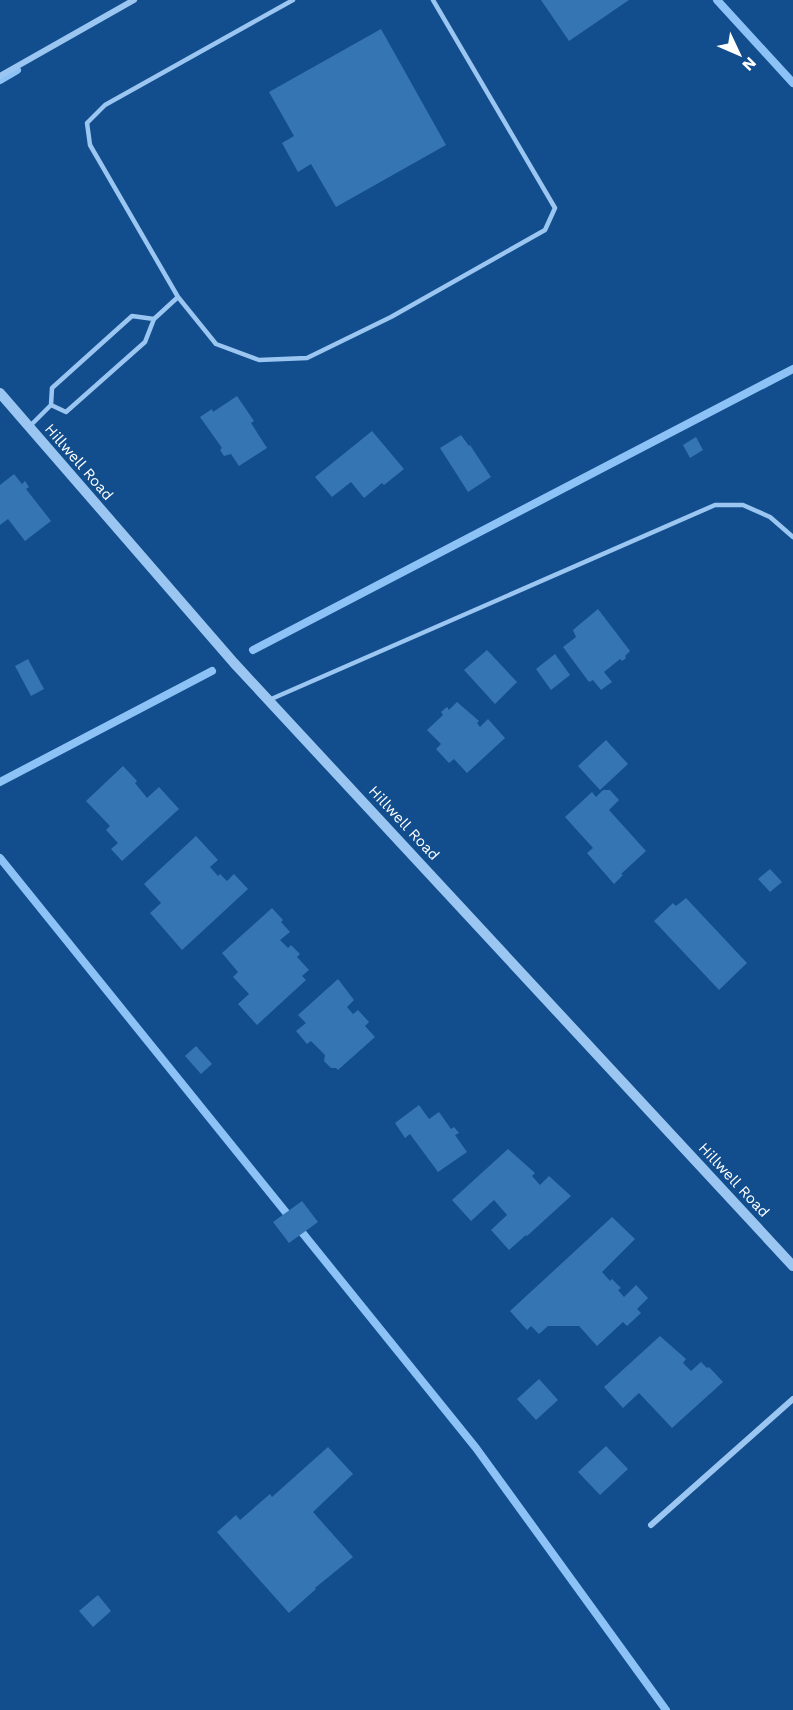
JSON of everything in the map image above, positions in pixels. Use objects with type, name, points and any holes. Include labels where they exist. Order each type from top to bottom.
[{"type":"street","points":[[0,76],[134,0]]},
{"type":"street","name":"Hillwell Road","points":[[0,393],[269,700],[793,1266]]},
{"type":"street","points":[[651,1525],[793,1399]]},
{"type":"lane","points":[[293,0],[105,105],[87,123],[90,145],[178,297],[216,344],[259,360],[307,358],[391,317],[545,230],[555,208],[434,0]]},
{"type":"lane","points":[[51,405],[66,412],[145,342],[154,319],[178,297]]},
{"type":"lane","points":[[29,427],[51,405],[52,388],[132,316],[154,319]]},
{"type":"lane","points":[[269,700],[715,505],[743,505],[770,517],[793,537]]},
{"type":"building","points":[[541,0],[629,0],[569,41]]},
{"type":"building","points":[[381,29],[446,145],[336,207],[311,164],[298,172],[282,143],[294,136],[269,92]]},
{"type":"building","points":[[237,396],[254,421],[251,423],[267,448],[239,466],[231,454],[224,456],[220,450],[222,448],[200,417],[212,409],[213,412]]},
{"type":"building","points":[[372,431],[404,469],[364,498],[351,482],[332,497],[315,477]]},
{"type":"building","points":[[461,435],[491,477],[468,492],[440,448]]},
{"type":"building","points":[[696,437],[703,450],[690,458],[683,445]]},
{"type":"building","points":[[14,474],[22,484],[25,481],[29,487],[26,489],[51,521],[25,541],[8,519],[0,525],[0,485]]},
{"type":"building","points":[[598,609],[630,651],[625,656],[626,658],[622,661],[620,659],[604,672],[612,682],[601,690],[593,680],[589,682],[563,647],[576,637],[573,630]]},
{"type":"building","points":[[487,650],[517,682],[495,704],[464,670]]},
{"type":"building","points":[[555,654],[570,675],[551,690],[536,669]]},
{"type":"building","points":[[28,659],[44,689],[31,696],[15,666]]},
{"type":"building","points":[[457,702],[479,721],[477,723],[480,727],[488,719],[505,738],[467,773],[454,759],[449,763],[436,749],[441,744],[427,730],[443,715],[441,712],[447,707],[449,710]]},
{"type":"building","points":[[606,740],[628,764],[600,790],[578,766]]},
{"type":"building","points":[[123,766],[137,781],[135,783],[147,798],[159,787],[179,809],[122,861],[111,849],[118,843],[106,830],[110,826],[86,801]]},
{"type":"building","points":[[603,790],[610,790],[619,800],[609,810],[646,851],[621,874],[623,875],[614,884],[587,853],[593,848],[565,817],[592,792],[596,797]]},
{"type":"building","points":[[196,836],[218,860],[210,867],[218,876],[220,874],[227,881],[234,874],[248,889],[182,950],[150,913],[161,903],[144,884]]},
{"type":"building","points":[[770,869],[782,882],[770,892],[758,879]]},
{"type":"building","points":[[686,898],[747,963],[719,990],[654,921],[673,903],[676,906]]},
{"type":"building","points":[[272,908],[290,932],[280,940],[288,948],[291,945],[300,954],[297,957],[309,970],[302,976],[306,980],[257,1025],[238,1004],[249,994],[233,977],[238,972],[222,953]]},
{"type":"building","points":[[338,979],[354,1000],[347,1007],[353,1014],[358,1010],[369,1022],[365,1026],[375,1037],[338,1070],[331,1068],[324,1061],[325,1055],[311,1041],[307,1044],[296,1031],[306,1023],[298,1015]]},
{"type":"building","points":[[196,1046],[212,1064],[201,1074],[185,1056]]},
{"type":"building","points":[[419,1105],[429,1119],[439,1112],[451,1129],[454,1127],[459,1133],[455,1135],[467,1152],[438,1172],[410,1134],[405,1138],[395,1123]]},
{"type":"building","points":[[508,1149],[535,1173],[532,1176],[540,1185],[549,1176],[571,1196],[509,1250],[491,1230],[507,1215],[494,1200],[471,1221],[452,1200]]},
{"type":"building","points":[[302,1201],[318,1222],[289,1243],[273,1222]]},
{"type":"building","points":[[612,1217],[635,1239],[602,1272],[621,1288],[618,1290],[624,1297],[636,1285],[648,1298],[637,1309],[641,1313],[627,1326],[623,1322],[597,1346],[579,1326],[548,1326],[539,1334],[531,1326],[527,1330],[510,1311]]},
{"type":"building","points":[[660,1336],[686,1359],[683,1363],[691,1371],[701,1362],[723,1382],[672,1428],[639,1393],[623,1408],[604,1387]]},
{"type":"building","points":[[539,1379],[558,1400],[536,1420],[517,1399]]},
{"type":"building","points":[[606,1446],[628,1469],[600,1495],[578,1472]]},
{"type":"building","points":[[328,1447],[353,1474],[313,1512],[353,1557],[289,1613],[217,1532],[236,1515],[240,1520],[270,1494],[272,1497]]},
{"type":"building","points":[[98,1595],[111,1611],[93,1627],[79,1611]]},
{"type":"waterway","points":[[717,0],[793,83]]},
{"type":"waterway","points":[[0,80],[17,70]]},
{"type":"waterway","points":[[253,650],[793,369]]},
{"type":"waterway","points":[[0,782],[212,671]]},
{"type":"waterway","points":[[0,858],[476,1448],[666,1710]]}]
